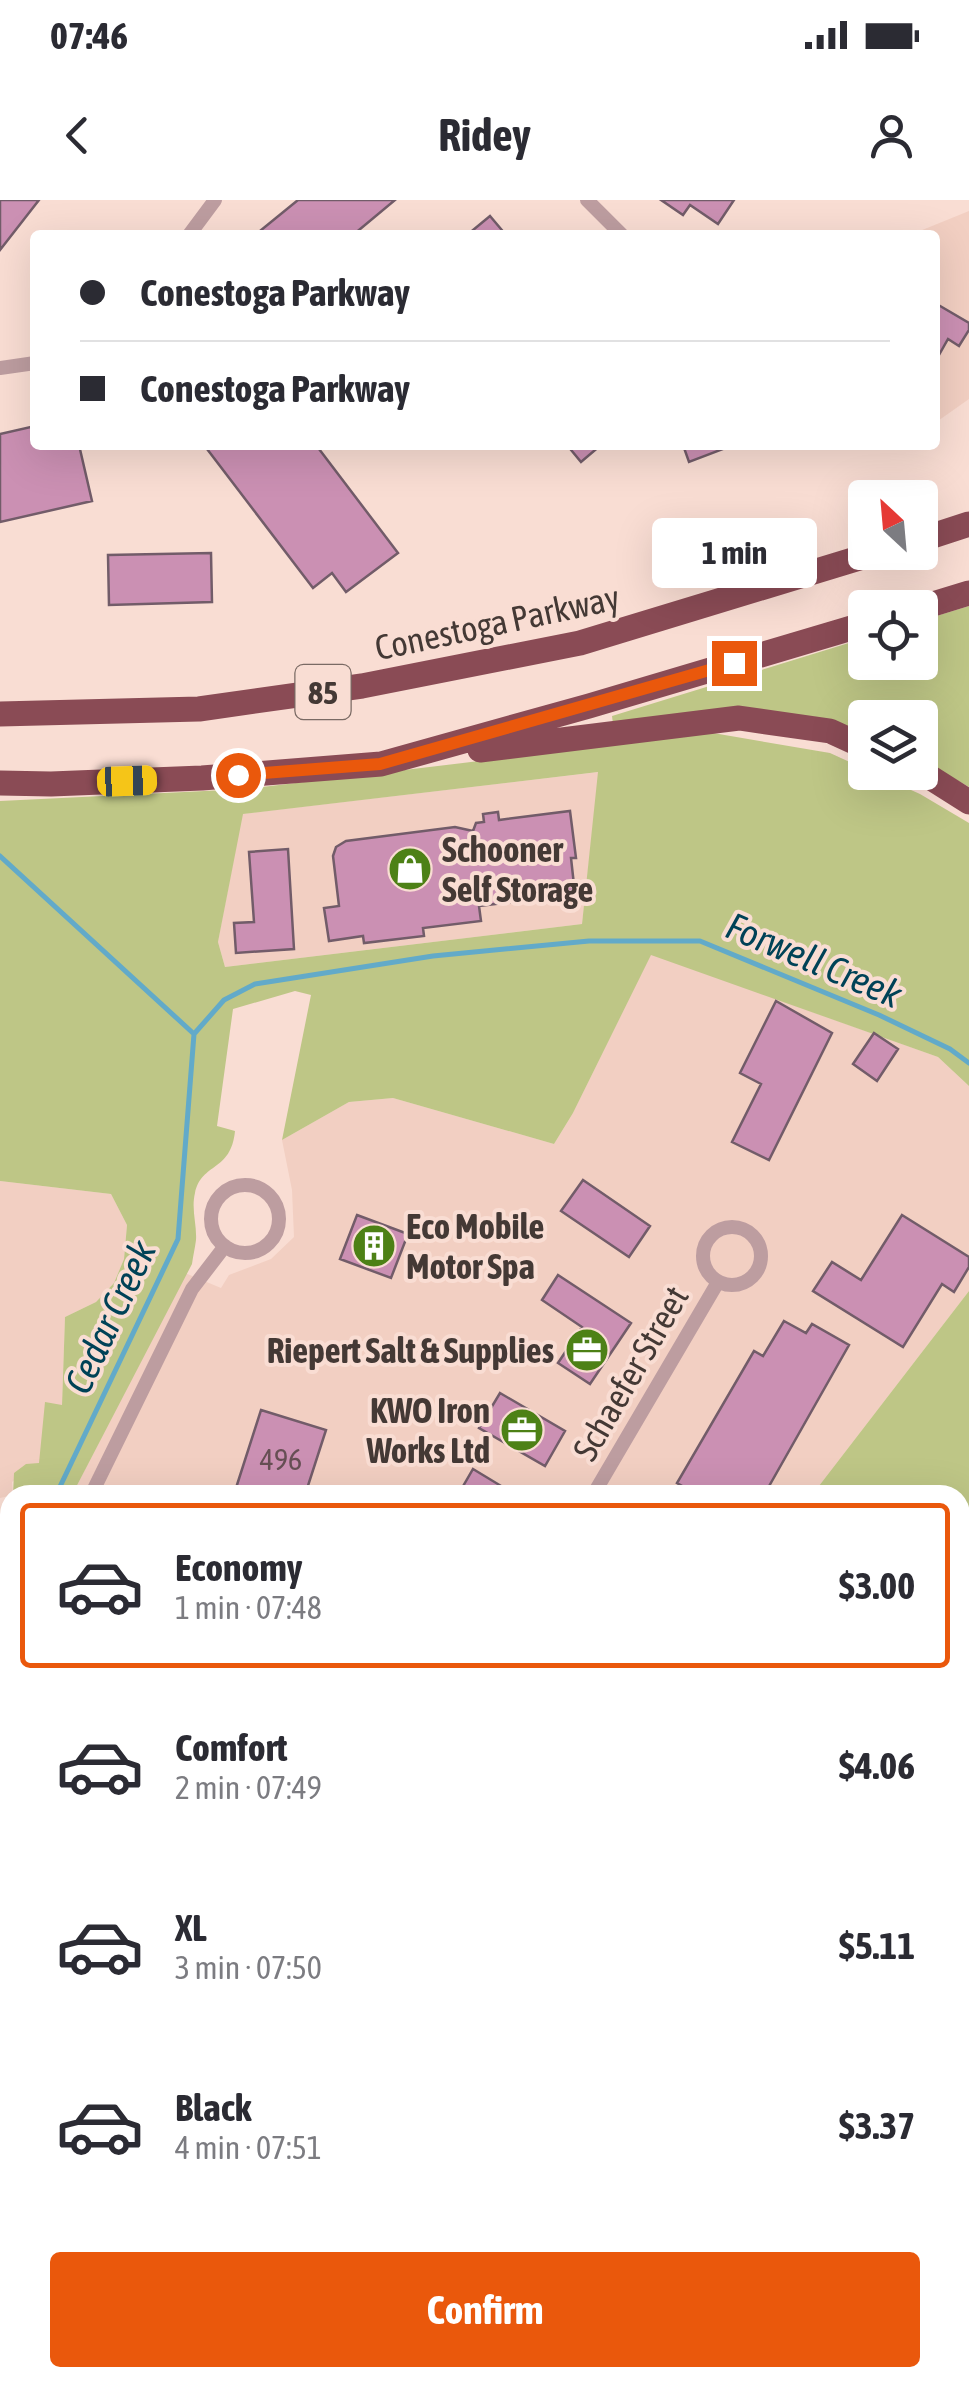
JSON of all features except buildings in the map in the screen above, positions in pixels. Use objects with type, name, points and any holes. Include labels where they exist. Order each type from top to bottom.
[{"type":"highway","points":[[938,534],[969,524]]},
{"type":"highway","name":"Conestoga Parkway","points":[[0,714],[199,709],[362,686],[580,643],[848,561]]},
{"type":"highway","points":[[938,602],[969,593]]},
{"type":"highway","name":"85","points":[[0,782],[51,784],[202,778],[380,764],[848,629]]},
{"type":"highway","points":[[380,764],[739,718],[830,731],[848,739]]},
{"type":"highway","points":[[938,782],[969,802]]},
{"type":"street","points":[[193,230],[215,200]]},
{"type":"street","points":[[587,200],[617,230]]},
{"type":"street","points":[[0,368],[30,363]]},
{"type":"street","points":[[240,1186],[266,1193],[277,1208],[275,1236],[252,1252],[225,1246],[213,1231],[212,1211],[222,1194],[240,1186]]},
{"type":"street","name":"Schaefer Street","points":[[728,1227],[746,1230],[760,1246],[760,1266],[747,1282],[718,1282],[710,1277],[702,1260],[706,1243],[711,1235],[728,1227]]},
{"type":"street","points":[[96,1485],[192,1289],[225,1246]]},
{"type":"street","name":"Schaefer Street","points":[[599,1485],[718,1282]]},
{"type":"shaded area","points":[[969,211],[969,399],[940,419],[940,230],[922,230]]},
{"type":"shaded area","name":"Schooner Self Storage","points":[[599,772],[582,924],[225,967],[218,942],[242,814]]},
{"type":"shaded area","points":[[651,954],[938,1057],[969,1086],[969,1291],[820,1485],[77,1485],[185,1273],[221,1288],[229,1275],[271,1259],[294,1237],[292,1190],[282,1140],[349,1102],[393,1098],[554,1144]]},
{"type":"shaded area","points":[[0,1181],[111,1194],[127,1225],[124,1259],[114,1283],[96,1302],[65,1317],[62,1405],[39,1464],[12,1485],[0,1485]]},
{"type":"green space","points":[[969,606],[969,787],[938,769],[938,700],[848,700],[848,735],[613,724],[612,716],[848,643],[848,680],[938,680],[938,615]]},
{"type":"green space","points":[[713,733],[830,753],[848,761],[848,790],[911,790],[969,823],[969,1086],[938,1057],[651,955],[554,1144],[393,1098],[349,1102],[282,1140],[311,995],[295,991],[233,1009],[217,1126],[235,1131],[232,1144],[228,1154],[199,1183],[195,1193],[192,1264],[77,1485],[13,1485],[14,1473],[26,1464],[39,1463],[45,1402],[62,1405],[65,1317],[96,1302],[114,1283],[124,1259],[127,1225],[111,1194],[0,1181],[0,801],[246,789]],"holes":[[[598,772],[582,924],[225,967],[218,942],[243,814]]]},
{"type":"green space","points":[[969,1291],[969,1485],[820,1485]]},
{"type":"waterway","name":"Forwell Creek","points":[[0,856],[194,1034]]},
{"type":"waterway","name":"Forwell Creek","points":[[194,1034],[224,1000],[255,984],[433,956],[589,941],[700,941],[879,1015],[950,1049],[969,1063]]},
{"type":"waterway","name":"Cedar Creek","points":[[61,1485],[178,1239],[194,1034]]},
{"type":"place","name":"Schooner Self Storage","points":[[410,869]]},
{"type":"place","name":"Eco Mobile Motor Spa","points":[[374,1246]]},
{"type":"place","name":"Riepert Salt & Supplies","points":[[587,1350]]},
{"type":"place","name":"KWO Iron Works Ltd","points":[[522,1430]]},
{"type":"route","points":[[238,775],[380,764],[734,663]]}]
